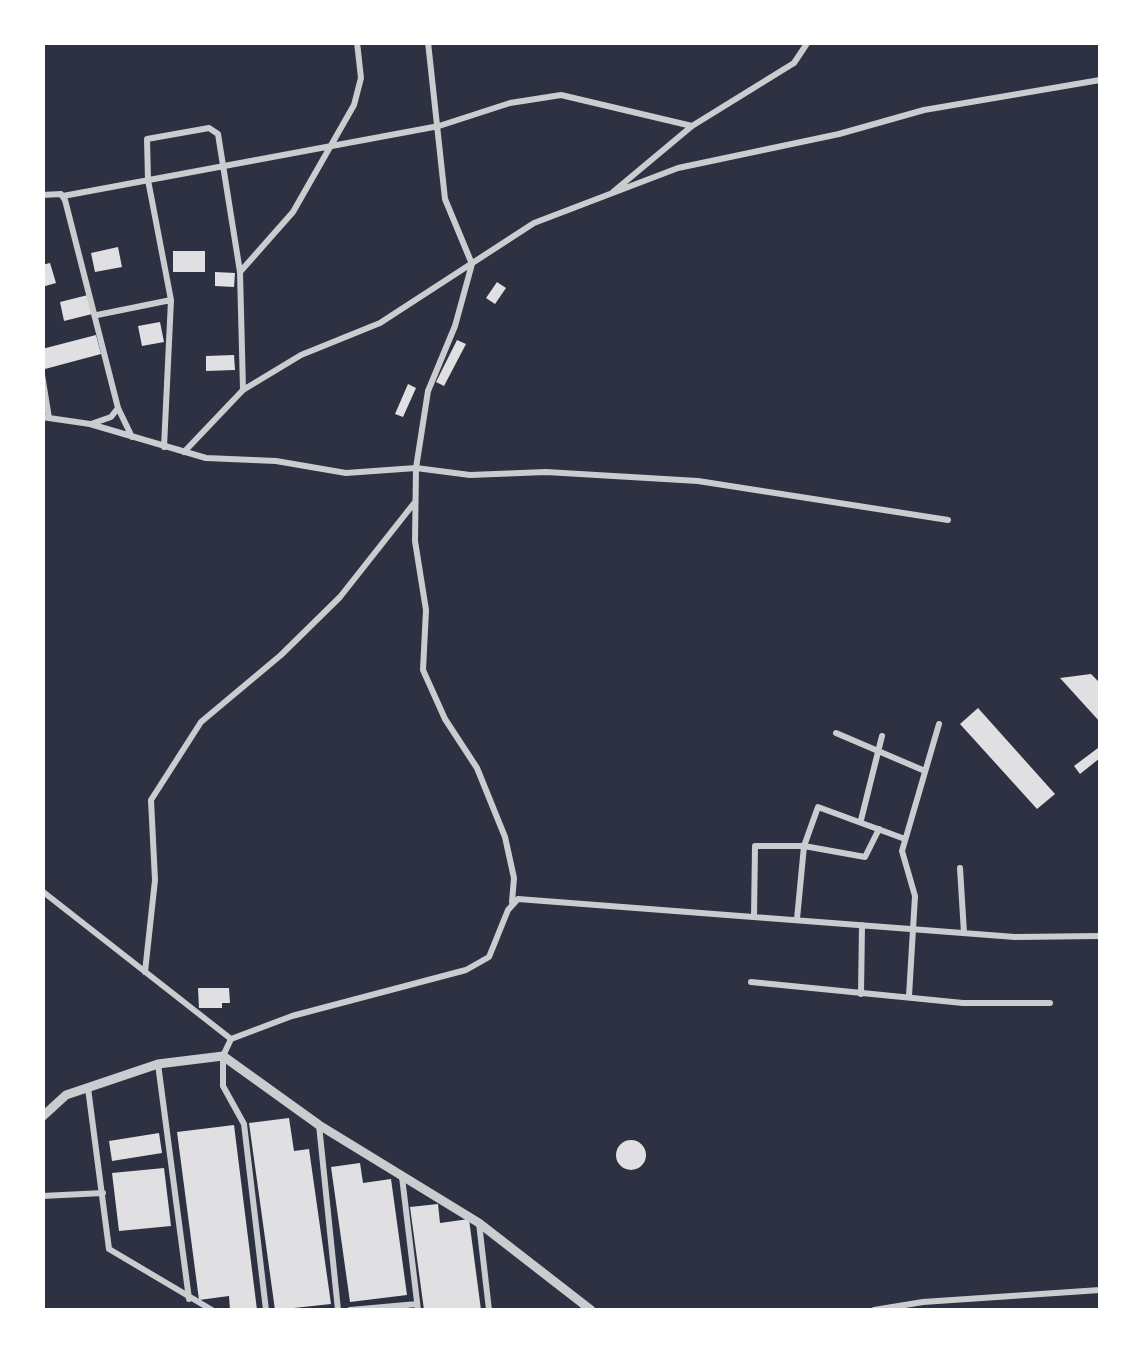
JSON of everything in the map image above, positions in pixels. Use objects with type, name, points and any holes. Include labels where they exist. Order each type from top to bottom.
[{"type":"street","points":[[240,272],[293,212],[359,91],[357,42]]},
{"type":"street","points":[[266,1310],[244,1124],[225,1095],[224,1056],[231,1039],[292,1016],[466,970],[494,950],[512,904],[514,878],[504,837],[477,768],[438,707],[423,670],[426,610],[414,502],[416,468],[428,391],[456,326],[472,264],[445,198],[428,42]]},
{"type":"street","points":[[608,196],[692,126],[794,63],[808,42]]},
{"type":"street","points":[[184,452],[242,390],[311,351],[380,323],[521,229],[678,168],[839,134],[924,110],[1100,80]]},
{"type":"street","points":[[42,195],[63,196],[439,126],[510,103],[562,95],[692,126]]},
{"type":"street","points":[[164,447],[170,300],[148,180],[144,146],[147,139],[209,128],[218,134],[240,272],[242,390]]},
{"type":"street","points":[[63,196],[97,315],[118,408],[133,438]]},
{"type":"street","points":[[97,315],[170,300]]},
{"type":"street","points":[[42,375],[46,418],[90,424],[184,452],[346,473],[416,468],[470,475],[546,472],[698,481],[948,520]]},
{"type":"street","points":[[90,424],[110,417],[118,408]]},
{"type":"street","points":[[145,972],[155,880],[151,800],[159,786],[201,722],[282,655],[340,596],[414,502]]},
{"type":"street","points":[[909,996],[916,896],[902,852],[939,724]]},
{"type":"street","points":[[836,734],[925,771]]},
{"type":"street","points":[[860,820],[882,736]]},
{"type":"street","points":[[797,919],[804,846],[818,807],[905,839]]},
{"type":"street","points":[[754,918],[755,846],[804,846],[865,857],[879,829]]},
{"type":"street","points":[[960,868],[964,933]]},
{"type":"street","points":[[42,890],[231,1039]]},
{"type":"street","points":[[512,904],[529,897],[964,933],[1100,936]]},
{"type":"street","points":[[861,994],[862,926]]},
{"type":"street","points":[[751,982],[962,1003],[1050,1003]]},
{"type":"street","points":[[42,1117],[55,1102],[158,1064],[224,1056],[319,1125],[479,1223],[591,1310]]},
{"type":"street","points":[[158,1064],[189,1300]]},
{"type":"street","points":[[88,1088],[110,1249],[189,1300],[212,1310]]},
{"type":"street","points":[[319,1125],[338,1310]]},
{"type":"street","points":[[350,1310],[417,1307],[402,1176]]},
{"type":"street","points":[[42,1196],[103,1193]]},
{"type":"street","points":[[479,1223],[489,1310]]},
{"type":"street","points":[[874,1310],[923,1302],[1100,1290]]},
{"type":"building","points":[[118,247],[122,267],[95,272],[91,253]]},
{"type":"building","points":[[173,251],[205,251],[205,272],[173,272]]},
{"type":"building","points":[[50,263],[56,283],[42,287],[42,265]]},
{"type":"building","points":[[215,272],[235,273],[234,287],[215,286]]},
{"type":"building","points":[[497,282],[506,288],[495,304],[486,298]]},
{"type":"building","points":[[88,295],[92,314],[64,321],[60,302]]},
{"type":"building","points":[[160,322],[164,342],[142,346],[138,326]]},
{"type":"building","points":[[96,335],[101,354],[45,369],[42,349]]},
{"type":"building","points":[[457,340],[466,344],[444,386],[436,382]]},
{"type":"building","points":[[234,355],[235,370],[206,371],[206,356]]},
{"type":"building","points":[[408,384],[416,388],[403,417],[395,414]]},
{"type":"building","points":[[1091,674],[1100,683],[1100,722],[1060,678]]},
{"type":"building","points":[[978,708],[1055,794],[1037,809],[960,724]]},
{"type":"building","points":[[1098,748],[1100,758],[1080,774],[1074,766]]},
{"type":"building","points":[[198,988],[229,988],[230,1003],[222,1003],[222,1008],[199,1008]]},
{"type":"building","points":[[289,1118],[294,1151],[309,1149],[331,1304],[275,1310],[249,1123]]},
{"type":"building","points":[[234,1125],[257,1310],[230,1310],[229,1296],[199,1300],[177,1132]]},
{"type":"building","points":[[159,1133],[162,1153],[112,1161],[109,1141]]},
{"type":"building","points":[[631,1140],[642,1144],[646,1155],[642,1166],[631,1170],[620,1166],[616,1155],[620,1144]]},
{"type":"building","points":[[360,1163],[363,1183],[391,1179],[407,1295],[350,1302],[331,1167]]},
{"type":"building","points":[[164,1168],[171,1226],[119,1231],[112,1173]]},
{"type":"building","points":[[438,1204],[440,1223],[469,1219],[481,1310],[424,1310],[410,1207]]}]
